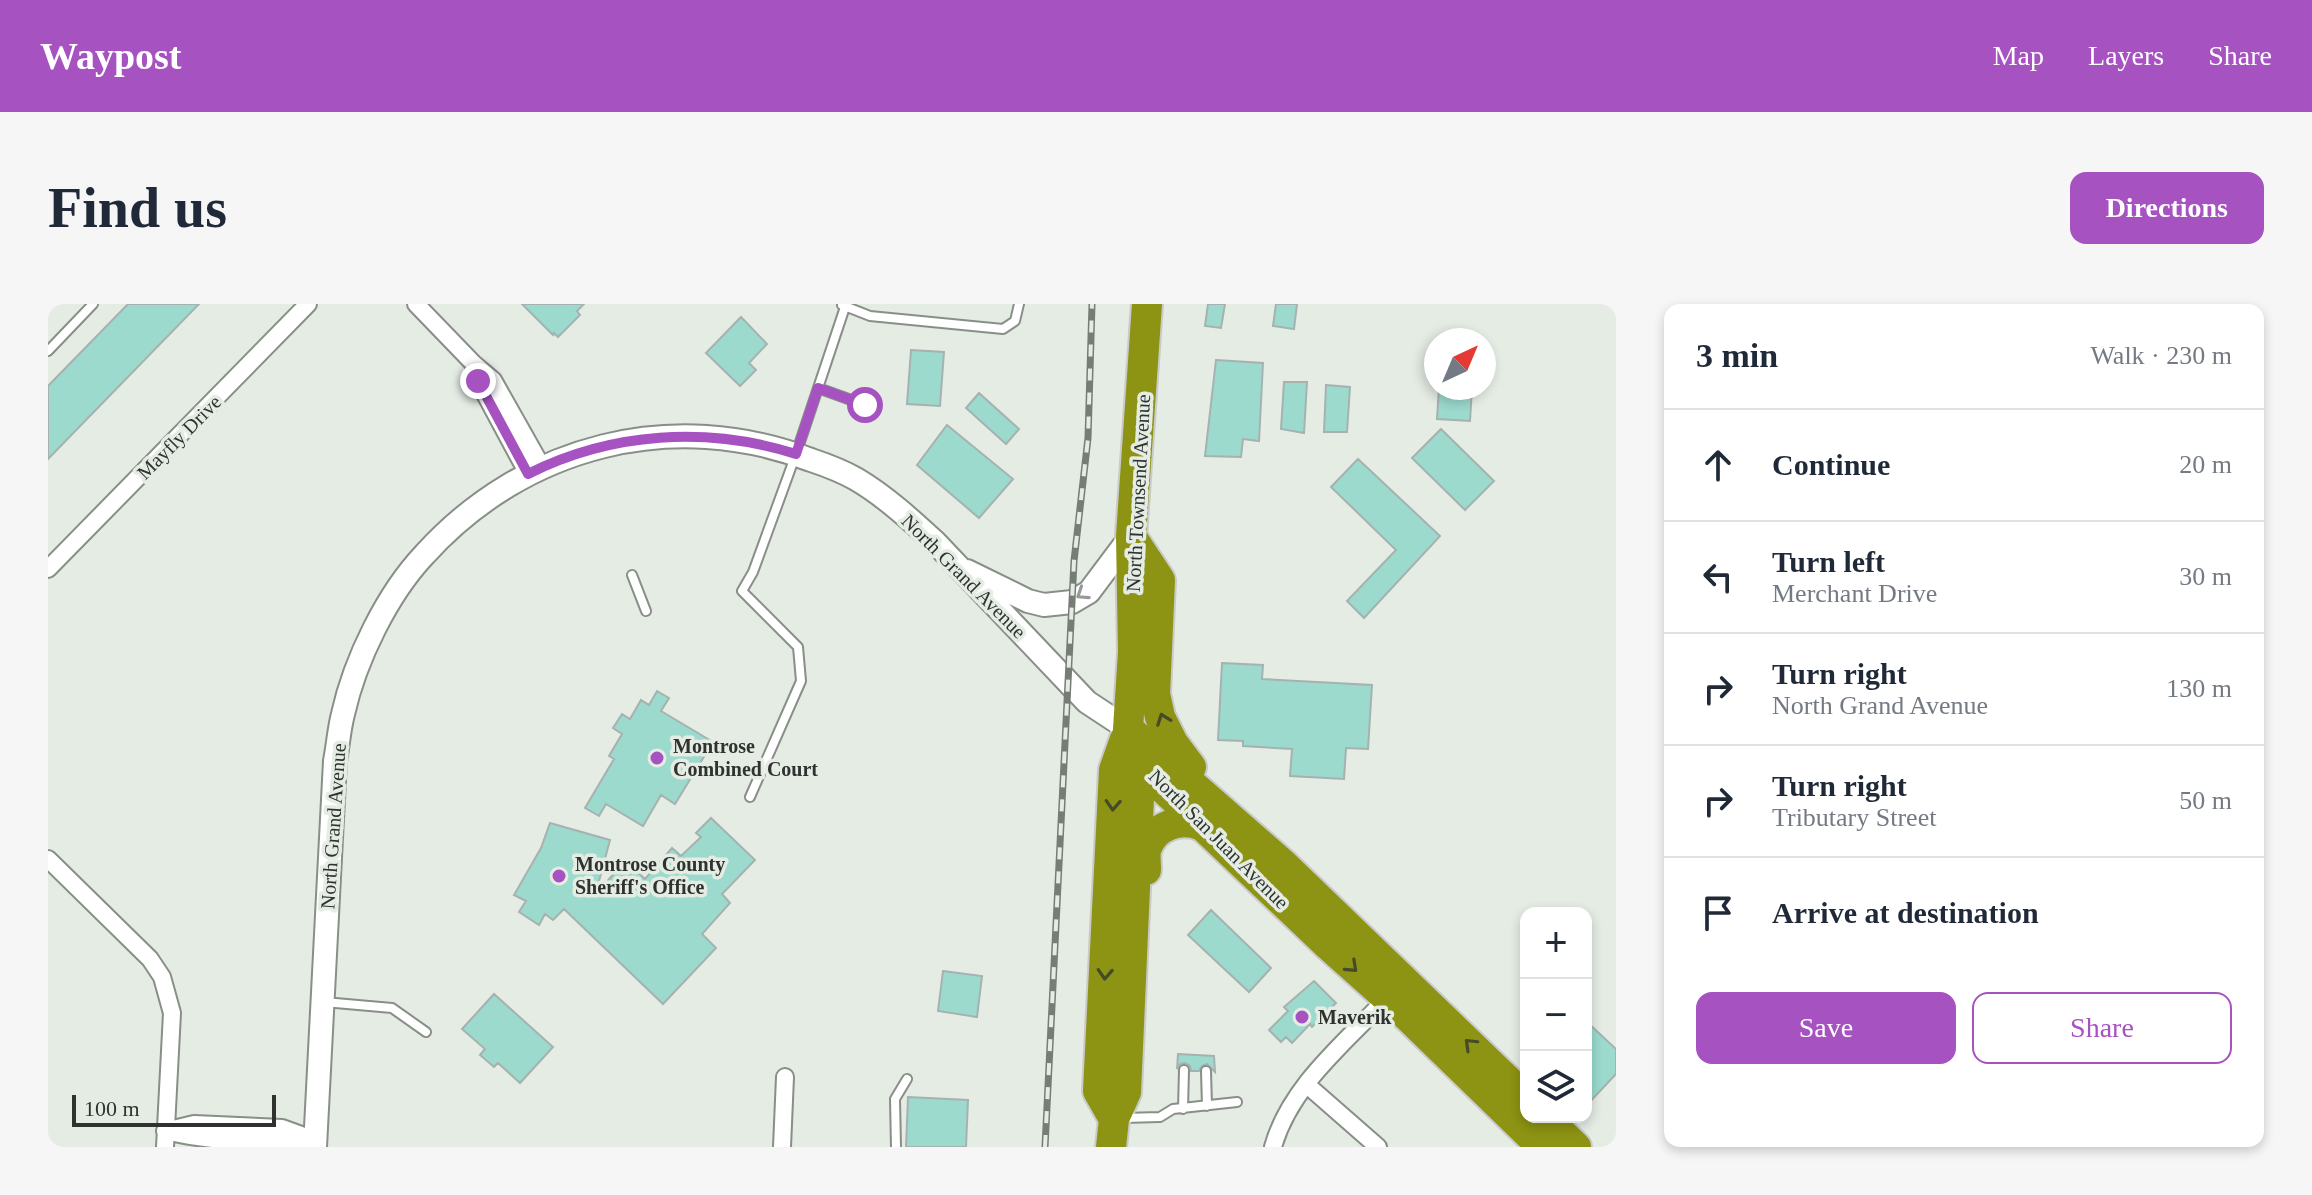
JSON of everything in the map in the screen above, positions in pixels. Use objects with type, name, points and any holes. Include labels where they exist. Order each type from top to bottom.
[{"type":"highway","name":"North Townsend Avenue","points":[[1112,1133],[1126,1092],[1139,797],[1128,729],[1133,652],[1131,536],[1147,304]]},
{"type":"highway","points":[[1131,536],[1160,580],[1155,694],[1160,717],[1182,757],[1263,839],[1283,864]]},
{"type":"highway","name":"North Townsend Avenue","points":[[1112,1133],[1098,1091],[1114,770],[1128,729]]},
{"type":"highway","name":"North San Juan Avenue","points":[[1128,729],[1149,775],[1202,826],[1327,925],[1520,1093]]},
{"type":"highway","name":"North San Juan Avenue","points":[[1128,729],[1283,864],[1327,925],[1387,998],[1542,1147]]},
{"type":"highway","points":[[1131,979],[1142,958],[1146,850],[1156,835],[1172,823],[1191,821],[1202,826]]},
{"type":"highway","points":[[1551,1123],[1576,1147]]},
{"type":"street","name":"Mayfly Drive","points":[[48,569],[308,304]]},
{"type":"street","points":[[416,304],[473,363],[478,381],[535,471]]},
{"type":"street","name":"North Grand Avenue","points":[[315,1144],[335,761],[343,714],[355,672],[397,591],[423,555],[478,506],[535,471],[599,447],[645,437],[696,436],[743,441],[796,454],[856,479],[936,543],[1087,702],[1128,729]]},
{"type":"street","points":[[959,567],[1028,601],[1044,605],[1072,602],[1089,592],[1131,536]]},
{"type":"street","points":[[48,859],[150,959],[162,977],[172,1013],[165,1139]]},
{"type":"street","points":[[1273,1147],[1281,1123],[1306,1084],[1387,998]]},
{"type":"street","points":[[782,1147],[785,1077]]},
{"type":"street","points":[[1306,1084],[1378,1147]]},
{"type":"street","points":[[165,1139],[194,1124],[282,1128],[315,1144]]},
{"type":"lane","points":[[48,351],[93,304]]},
{"type":"lane","points":[[750,797],[801,681],[798,647],[742,591],[753,572],[796,454],[842,305],[870,316],[1003,329],[1015,321],[1019,304]]},
{"type":"lane","points":[[818,388],[865,405]]},
{"type":"lane","points":[[632,575],[646,611]]},
{"type":"lane","points":[[323,1002],[392,1008],[426,1032]]},
{"type":"lane","points":[[1183,1109],[1184,1070]]},
{"type":"lane","points":[[1206,1071],[1207,1106]]},
{"type":"lane","points":[[896,1147],[895,1099],[907,1079]]},
{"type":"lane","points":[[1112,1133],[1160,1117],[1173,1109],[1237,1102]]},
{"type":"building","points":[[128,304],[199,304],[48,459],[48,386]]},
{"type":"building","points":[[522,304],[584,304],[577,311],[580,315],[558,337]]},
{"type":"building","points":[[1208,304],[1225,304],[1221,328],[1205,326]]},
{"type":"building","points":[[1276,304],[1297,304],[1294,329],[1273,326]]},
{"type":"building","points":[[741,317],[767,344],[749,363],[756,370],[740,386],[706,353]]},
{"type":"building","points":[[911,350],[944,352],[940,406],[907,404]]},
{"type":"building","points":[[1216,360],[1263,363],[1259,441],[1243,439],[1241,457],[1205,456]]},
{"type":"building","points":[[1284,382],[1307,382],[1304,433],[1281,429]]},
{"type":"building","points":[[1326,385],[1350,387],[1347,432],[1324,432]]},
{"type":"building","points":[[979,393],[1019,429],[1006,444],[966,408]]},
{"type":"building","points":[[1438,400],[1471,400],[1470,421],[1437,419]]},
{"type":"building","points":[[947,425],[1013,479],[979,518],[917,465]]},
{"type":"building","points":[[1441,429],[1494,481],[1465,510],[1412,458]]},
{"type":"building","points":[[1358,459],[1440,536],[1364,618],[1347,601],[1396,550],[1331,487]]},
{"type":"building","points":[[1222,663],[1263,665],[1262,679],[1372,685],[1368,749],[1346,748],[1344,779],[1290,776],[1292,749],[1243,746],[1243,741],[1218,740]]},
{"type":"building","name":"Montrose Combined Court","points":[[657,691],[669,698],[661,711],[713,742],[675,804],[661,795],[643,826],[606,804],[599,816],[585,808],[614,759],[609,756],[622,734],[613,728],[622,714],[630,719],[641,700],[649,705]]},
{"type":"building","points":[[711,818],[755,860],[722,894],[730,903],[702,934],[716,948],[663,1004],[564,909],[553,920],[545,914],[539,925],[519,912],[526,901],[514,895],[541,848],[550,823],[610,840],[595,896],[625,860],[645,879],[672,848],[681,856],[701,837],[696,833]]},
{"type":"building","name":"Maverik","points":[[1211,910],[1271,968],[1249,992],[1188,935]]},
{"type":"building","points":[[943,971],[982,976],[977,1017],[938,1011]]},
{"type":"building","name":"Maverik","points":[[1314,981],[1336,1003],[1292,1043],[1286,1037],[1281,1042],[1269,1030],[1288,1011],[1284,1007]]},
{"type":"building","points":[[494,994],[553,1047],[520,1083],[498,1063],[494,1067],[480,1055],[485,1049],[462,1029]]},
{"type":"building","points":[[1592,1027],[1616,1049],[1616,1074],[1592,1100]]},
{"type":"building","points":[[1178,1054],[1214,1056],[1215,1072],[1207,1064],[1199,1071],[1191,1071],[1185,1063],[1177,1069]]},
{"type":"building","points":[[908,1097],[968,1100],[966,1147],[906,1147]]},
{"type":"railway","points":[[1045,1147],[1074,561],[1088,438],[1092,304]]},
{"type":"place","name":"Montrose Combined Court","points":[[657,758]]},
{"type":"place","name":"Montrose County Sheriff's Office","points":[[559,876]]},
{"type":"place","name":"Maverik","points":[[1302,1017]]},
{"type":"route","points":[[478,381],[528,474],[555,461],[599,447],[645,437],[696,436],[743,441],[796,454],[818,388],[865,405]]}]
